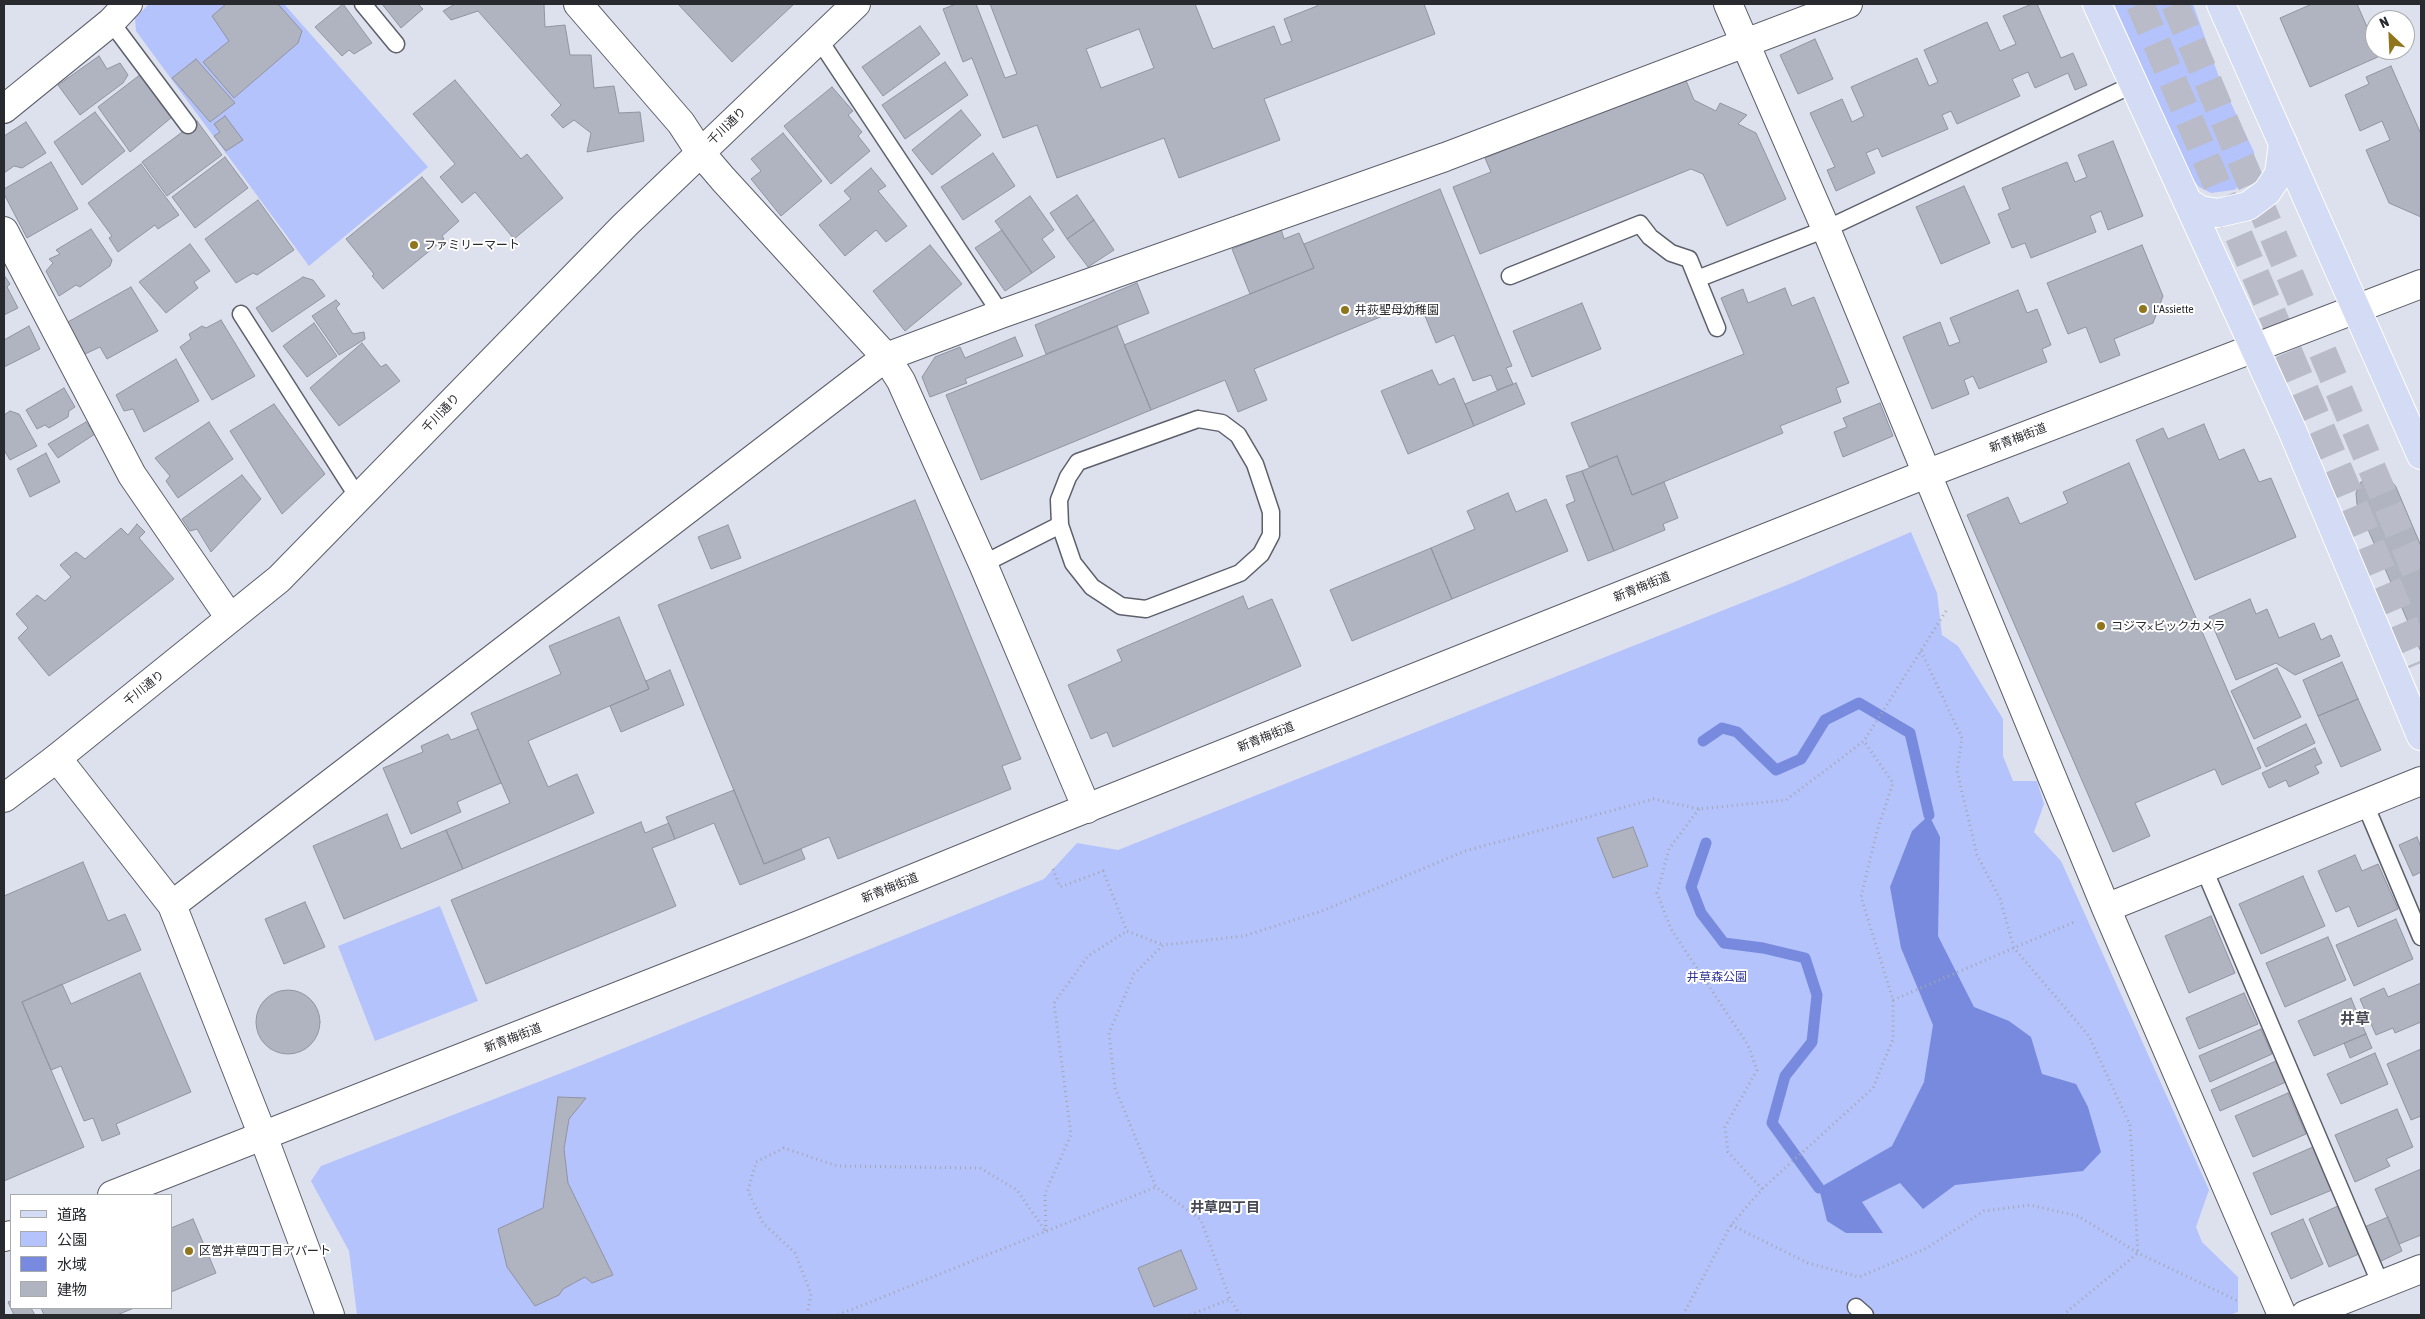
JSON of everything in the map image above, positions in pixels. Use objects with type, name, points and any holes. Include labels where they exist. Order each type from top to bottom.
[{"type":"main road","points":[[2097,4],[2292,430],[2421,736]]},
{"type":"main road","points":[[2221,4],[2421,456]]},
{"type":"main road","points":[[2187,201],[2200,210],[2218,213],[2248,206],[2267,192],[2279,174],[2283,144]]},
{"type":"street","points":[[578,4],[681,123],[700,152],[886,357],[901,381],[984,564],[1087,809]]},
{"type":"street","name":"千川通り","points":[[4,798],[57,758],[279,579],[625,225],[818,38],[856,4]]},
{"type":"street","points":[[1728,4],[1826,229],[2106,908],[2282,1315]]},
{"type":"street","points":[[172,905],[886,357],[1001,314],[1445,157],[1848,4]]},
{"type":"street","points":[[4,109],[119,13]]},
{"type":"street","points":[[4,230],[132,475],[230,618]]},
{"type":"street","name":"新青梅街道","points":[[115,1194],[799,925],[1926,474],[2421,284]]},
{"type":"street","points":[[57,758],[172,905],[263,1136],[330,1315]]},
{"type":"street","points":[[2106,908],[2421,781]]},
{"type":"street","points":[[2305,1315],[2421,1269]]},
{"type":"lane","points":[[363,4],[396,44]]},
{"type":"lane","points":[[119,13],[188,125]]},
{"type":"lane","points":[[818,38],[1001,314]]},
{"type":"lane","points":[[1697,279],[1826,229],[2134,84]]},
{"type":"lane","points":[[1510,276],[1640,224],[1650,237],[1671,253],[1689,259],[1717,328]]},
{"type":"lane","points":[[241,314],[359,499]]},
{"type":"lane","points":[[1198,419],[1222,423],[1238,435],[1255,464],[1271,512],[1271,535],[1261,554],[1240,573],[1146,608],[1121,606],[1092,587],[1074,563],[1060,525],[1059,500],[1068,477],[1078,462],[1198,419]]},
{"type":"lane","points":[[984,564],[1060,525]]},
{"type":"lane","points":[[2365,804],[2421,937]]},
{"type":"lane","points":[[2204,869],[2381,1285]]},
{"type":"path","points":[[1053,869],[1060,887],[1103,871],[1127,931],[1163,945],[1244,936],[1322,911],[1465,851],[1654,799],[1699,809],[1786,800],[1864,741],[1969,574]]},
{"type":"path","points":[[1921,651],[1962,738],[1957,771],[1977,855],[2000,899],[2014,948],[2089,1036],[2130,1125],[2138,1253]]},
{"type":"path","points":[[1684,1315],[1731,1226],[1762,1189],[1873,1088],[1893,1038],[1893,1000],[1861,897],[1877,831],[1893,783],[1864,741]]},
{"type":"path","points":[[1699,809],[1669,849],[1657,893],[1671,929],[1748,1045],[1757,1070],[1725,1127],[1728,1152],[1762,1189]]},
{"type":"path","points":[[1893,1000],[2106,908]]},
{"type":"path","points":[[1046,1232],[1044,1192],[1071,1135],[1054,1003],[1088,956],[1127,931]]},
{"type":"path","points":[[1163,945],[1134,974],[1109,1032],[1115,1088],[1156,1187],[1201,1220],[1230,1299],[1240,1315]]},
{"type":"path","points":[[807,1315],[811,1294],[795,1253],[763,1223],[748,1191],[756,1162],[784,1148],[837,1166],[980,1168],[1017,1190],[1046,1232]]},
{"type":"path","points":[[838,1315],[1156,1187]]},
{"type":"path","points":[[1731,1226],[1808,1263],[1859,1277],[1927,1248],[1984,1211],[2030,1205],[2078,1216],[2138,1253],[2242,1303]]},
{"type":"path","points":[[2063,1315],[2138,1253]]},
{"type":"path","points":[[1190,1315],[1230,1299]]},
{"type":"green space","points":[[149,4],[284,4],[428,167],[309,266],[136,31],[135,18]]},
{"type":"green space","points":[[2114,4],[2193,4],[2220,80],[2254,152],[2254,165],[2243,184],[2234,190],[2211,193],[2199,187],[2192,178]]},
{"type":"green space","name":"井草森公園","points":[[1911,532],[1937,593],[1942,635],[1958,646],[2003,719],[2003,756],[2013,781],[2037,781],[2044,804],[2034,832],[2061,861],[2209,1190],[2196,1227],[2202,1242],[2238,1277],[2238,1312],[2229,1315],[357,1315],[349,1251],[311,1181],[321,1166],[582,1065],[1044,879],[1077,843],[1118,850],[1792,583]]},
{"type":"green space","points":[[440,906],[478,1001],[375,1041],[338,946]]},
{"type":"water","points":[[1929,815],[1940,837],[1938,936],[1974,1007],[2009,1021],[2031,1037],[2042,1074],[2076,1084],[2088,1107],[2101,1152],[2083,1171],[1955,1185],[1923,1209],[1900,1183],[1862,1202],[1883,1233],[1846,1233],[1827,1221],[1819,1188],[1892,1146],[1924,1082],[1933,1025],[1901,948],[1890,887],[1912,831]]},
{"type":"building","points":[[226,4],[278,4],[302,31],[298,43],[234,98],[203,62],[229,41],[212,16]]},
{"type":"building","points":[[343,4],[372,43],[354,54],[349,50],[342,56],[315,27]]},
{"type":"building","points":[[382,4],[418,4],[423,9],[401,28]]},
{"type":"building","points":[[455,4],[544,4],[545,27],[565,25],[570,55],[591,55],[594,88],[614,86],[619,113],[640,112],[644,141],[587,152],[591,133],[574,120],[563,128],[551,115],[561,105],[478,11],[451,20],[443,11]]},
{"type":"building","points":[[678,4],[794,4],[732,62]]},
{"type":"building","points":[[956,4],[976,4],[1005,78],[1017,74],[990,4],[1195,4],[1213,49],[1274,26],[1281,45],[1292,41],[1284,19],[1317,6],[1317,4],[1424,4],[1435,34],[1264,99],[1280,140],[1179,178],[1164,138],[1057,178],[1037,125],[1003,138],[972,58],[963,62],[943,9]],"holes":[[[1139,29],[1154,68],[1101,88],[1086,49]]]},
{"type":"building","points":[[2032,4],[2037,4],[2061,58],[2073,53],[2087,85],[2075,90],[2068,73],[2035,88],[2028,72],[2012,79],[2020,96],[1957,124],[1951,111],[1942,115],[1948,129],[1882,157],[1878,148],[1866,153],[1875,173],[1836,191],[1827,170],[1835,167],[1810,113],[1842,99],[1852,122],[1864,116],[1851,87],[1917,58],[1929,86],[1938,82],[1924,50],[1987,22],[2000,51],[2016,44],[2003,16]]},
{"type":"building","points":[[2312,4],[2357,4],[2365,22],[2365,60],[2371,60],[2310,87],[2280,18]]},
{"type":"building","points":[[920,26],[940,54],[883,96],[862,67]]},
{"type":"building","points":[[1815,39],[1833,79],[1798,94],[1780,55]]},
{"type":"building","points":[[99,56],[107,69],[120,63],[128,75],[123,83],[80,115],[58,85]]},
{"type":"building","points":[[196,59],[235,103],[210,122],[172,78]]},
{"type":"building","points":[[945,62],[968,95],[905,139],[882,105]]},
{"type":"building","points":[[2391,66],[2421,134],[2421,217],[2389,203],[2366,150],[2390,140],[2382,121],[2360,131],[2345,95],[2369,84],[2366,77]]},
{"type":"building","points":[[141,74],[172,117],[130,152],[98,107]]},
{"type":"building","points":[[1685,78],[1694,100],[1716,111],[1720,103],[1747,115],[1738,124],[1756,133],[1786,199],[1727,226],[1703,174],[1691,169],[1480,254],[1453,187],[1491,172],[1485,158]]},
{"type":"building","points":[[455,80],[521,159],[527,154],[563,198],[514,239],[475,192],[462,203],[440,177],[455,164],[413,114]]},
{"type":"building","points":[[832,87],[853,111],[848,115],[862,132],[858,136],[870,151],[831,184],[784,126]]},
{"type":"building","points":[[961,110],[981,135],[932,175],[912,150]]},
{"type":"building","points":[[95,112],[125,151],[82,185],[54,142]]},
{"type":"building","points":[[225,116],[243,140],[226,151],[214,136],[220,132],[214,124]]},
{"type":"building","points":[[197,121],[222,155],[167,196],[142,162]]},
{"type":"building","points":[[26,122],[46,153],[22,168],[14,166],[4,173],[4,136]]},
{"type":"building","points":[[783,133],[822,181],[781,216],[751,179],[761,171],[751,159]]},
{"type":"building","points":[[2113,141],[2143,216],[2108,230],[2101,211],[2090,216],[2096,232],[2031,258],[2025,243],[2012,248],[1998,214],[2010,209],[2002,188],[2067,162],[2075,182],[2087,177],[2078,155]]},
{"type":"building","points":[[993,153],[1015,186],[963,220],[941,187]]},
{"type":"building","points":[[225,157],[248,188],[195,228],[172,197]]},
{"type":"building","points":[[51,162],[78,209],[27,238],[4,194],[4,189]]},
{"type":"building","points":[[141,164],[179,215],[158,229],[155,225],[118,252],[109,238],[112,236],[88,203]]},
{"type":"building","points":[[871,168],[886,186],[878,191],[907,226],[886,242],[876,230],[845,256],[819,225],[851,199],[844,191]]},
{"type":"building","points":[[422,177],[459,221],[442,236],[444,239],[383,289],[372,276],[374,274],[346,239]]},
{"type":"building","points":[[1964,186],[1990,243],[1941,264],[1916,207]]},
{"type":"building","points":[[1440,189],[1512,366],[1506,368],[1513,384],[1497,390],[1491,375],[1473,381],[1454,335],[1436,343],[1419,301],[1254,369],[1267,400],[1238,412],[1225,380],[1151,410],[1124,345],[1314,268],[1304,244]]},
{"type":"building","points":[[1077,195],[1094,220],[1067,239],[1050,213]]},
{"type":"building","points":[[1030,196],[1054,230],[1042,239],[1055,257],[1032,273],[995,221]]},
{"type":"building","points":[[258,200],[294,250],[257,275],[253,273],[236,283],[205,239]]},
{"type":"building","points":[[1094,220],[1114,250],[1088,267],[1067,239]]},
{"type":"building","points":[[91,229],[112,260],[110,266],[80,287],[76,285],[59,296],[46,271],[53,263],[49,259],[60,254],[56,250]]},
{"type":"building","points":[[1281,229],[1284,239],[1299,233],[1314,268],[1250,294],[1232,249]]},
{"type":"building","points":[[1002,230],[1032,273],[1005,291],[975,248]]},
{"type":"building","points":[[190,244],[210,271],[194,282],[198,288],[166,313],[139,282]]},
{"type":"building","points":[[930,245],[962,284],[905,331],[873,291]]},
{"type":"building","points":[[2142,245],[2163,296],[2153,323],[2114,339],[2120,355],[2100,363],[2086,327],[2068,334],[2047,283]]},
{"type":"building","points":[[4,275],[10,284],[7,287],[18,308],[4,315]]},
{"type":"building","points":[[303,277],[313,280],[325,296],[272,332],[256,308]]},
{"type":"building","points":[[1137,283],[1149,313],[1046,354],[1035,325]]},
{"type":"building","points":[[131,287],[158,331],[107,359],[100,347],[85,354],[66,323]]},
{"type":"building","points":[[1785,288],[1792,306],[1814,297],[1849,383],[1836,388],[1841,402],[1780,426],[1783,433],[1632,495],[1617,456],[1589,467],[1571,423],[1744,354],[1721,298],[1743,289],[1748,303]]},
{"type":"building","points":[[2018,290],[2027,313],[2037,309],[2051,345],[2042,349],[2047,362],[1979,389],[1973,376],[1964,380],[1969,394],[1932,409],[1903,337],[1940,322],[1949,346],[1960,342],[1950,318]]},
{"type":"building","points":[[336,300],[340,304],[336,308],[353,334],[364,332],[365,339],[339,355],[312,316]]},
{"type":"building","points":[[1582,303],[1601,349],[1532,377],[1513,331]]},
{"type":"building","points":[[221,320],[255,376],[212,400],[180,347],[191,339],[189,334],[202,326],[206,328]]},
{"type":"building","points":[[314,323],[337,356],[307,377],[283,346]]},
{"type":"building","points":[[29,326],[40,349],[4,367],[4,340]]},
{"type":"building","points":[[1117,326],[1151,410],[981,480],[946,395]]},
{"type":"building","points":[[1015,337],[1023,356],[965,379],[967,383],[930,397],[922,377],[935,357],[960,347],[965,358]]},
{"type":"building","points":[[362,343],[381,367],[386,364],[400,381],[339,426],[310,388]]},
{"type":"building","points":[[176,359],[199,401],[144,432],[133,409],[124,411],[116,395]]},
{"type":"building","points":[[1432,370],[1439,385],[1454,378],[1474,426],[1408,454],[1381,391]]},
{"type":"building","points":[[1516,383],[1525,404],[1474,426],[1465,404]]},
{"type":"building","points":[[64,388],[75,407],[69,411],[68,417],[49,428],[45,425],[37,429],[26,410]]},
{"type":"building","points":[[1880,403],[1893,436],[1843,457],[1834,432],[1847,427],[1843,418]]},
{"type":"building","points":[[274,404],[325,474],[282,514],[230,431]]},
{"type":"building","points":[[10,411],[19,414],[37,446],[10,460],[4,450],[4,415]]},
{"type":"building","points":[[86,422],[95,434],[58,458],[48,444]]},
{"type":"building","points":[[209,422],[233,459],[178,498],[166,481],[170,476],[155,458]]},
{"type":"building","points":[[2204,424],[2219,460],[2244,449],[2259,482],[2271,478],[2296,537],[2195,580],[2136,440],[2163,428],[2168,439]]},
{"type":"building","points":[[46,453],[60,482],[30,497],[17,469]]},
{"type":"building","points":[[1617,456],[1632,495],[1664,482],[1678,518],[1663,524],[1665,530],[1614,551],[1582,471]]},
{"type":"building","points":[[2129,463],[2261,768],[2222,785],[2215,769],[2135,803],[2150,836],[2113,852],[1967,515],[2008,497],[2020,524],[2068,503],[2063,492]]},
{"type":"building","points":[[1582,471],[1614,551],[1588,561],[1566,505],[1575,501],[1566,476]]},
{"type":"building","points":[[242,475],[261,499],[211,552],[197,529],[190,531],[182,519]]},
{"type":"building","points":[[2379,475],[2390,479],[2396,487],[2421,546],[2421,652],[2357,504],[2356,493],[2360,483],[2368,476]]},
{"type":"building","points":[[1508,493],[1516,512],[1546,499],[1568,551],[1452,599],[1431,548],[1475,529],[1467,511]]},
{"type":"building","points":[[915,500],[1021,759],[1002,766],[1011,789],[838,859],[829,837],[764,864],[658,605]]},
{"type":"building","points":[[137,524],[145,532],[139,538],[174,579],[49,676],[18,638],[28,628],[16,614],[37,595],[45,601],[71,577],[60,565],[76,552],[85,559],[121,528],[128,535]]},
{"type":"building","points":[[728,525],[741,558],[711,569],[698,537]]},
{"type":"building","points":[[1431,548],[1452,599],[1352,641],[1330,590]]},
{"type":"building","points":[[1243,596],[1248,609],[1272,599],[1301,666],[1113,747],[1107,732],[1091,739],[1068,685],[1122,661],[1117,650]]},
{"type":"building","points":[[2250,599],[2256,614],[2267,609],[2279,638],[2314,623],[2321,640],[2331,635],[2340,656],[2295,675],[2276,663],[2236,680],[2209,617]]},
{"type":"building","points":[[619,617],[649,689],[528,741],[548,787],[577,774],[594,813],[463,869],[446,830],[510,803],[471,713],[561,674],[549,646]]},
{"type":"building","points":[[2342,662],[2358,699],[2318,716],[2303,680]]},
{"type":"building","points":[[2277,668],[2301,717],[2254,739],[2231,691]]},
{"type":"building","points":[[670,670],[684,705],[621,732],[610,706],[649,689],[646,681]]},
{"type":"building","points":[[2358,699],[2381,750],[2341,767],[2318,716]]},
{"type":"building","points":[[2306,724],[2315,743],[2266,767],[2257,748]]},
{"type":"building","points":[[478,729],[501,783],[457,802],[461,812],[411,834],[383,768],[423,752],[421,746],[448,734],[451,740]]},
{"type":"building","points":[[2315,748],[2322,763],[2315,766],[2319,773],[2289,787],[2286,780],[2269,788],[2262,773]]},
{"type":"building","points":[[734,790],[764,864],[801,849],[805,859],[740,885],[714,823],[675,839],[666,817]]},
{"type":"building","points":[[387,814],[401,849],[446,830],[463,869],[344,919],[313,846]]},
{"type":"building","points":[[641,822],[645,833],[669,823],[675,839],[652,848],[676,906],[486,984],[451,900]]},
{"type":"building","points":[[1633,827],[1648,866],[1613,878],[1597,838]]},
{"type":"building","points":[[2417,837],[2421,847],[2421,872],[2413,876],[2399,845]]},
{"type":"building","points":[[2355,855],[2362,871],[2378,864],[2398,909],[2358,927],[2349,906],[2336,912],[2318,871]]},
{"type":"building","points":[[83,862],[108,921],[125,914],[141,950],[22,1002],[84,1147],[4,1181],[4,896]]},
{"type":"building","points":[[2303,876],[2325,926],[2261,954],[2239,904]]},
{"type":"building","points":[[305,902],[325,947],[284,964],[265,919]]},
{"type":"building","points":[[2211,916],[2235,973],[2189,993],[2165,936]]},
{"type":"building","points":[[2396,919],[2413,959],[2354,986],[2336,945]]},
{"type":"building","points":[[2328,937],[2346,980],[2285,1007],[2266,963]]},
{"type":"building","points":[[140,973],[191,1092],[116,1124],[120,1134],[102,1141],[93,1118],[84,1121],[61,1066],[51,1070],[22,1002],[62,984],[71,1004]]},
{"type":"building","points":[[2421,983],[2421,1022],[2395,1033],[2393,1028],[2376,1035],[2360,999],[2384,988],[2388,997]]},
{"type":"building","points":[[288,990],[300,992],[311,999],[318,1010],[320,1022],[318,1034],[311,1045],[300,1052],[288,1054],[276,1052],[265,1045],[258,1034],[256,1022],[258,1010],[265,999],[276,992]]},
{"type":"building","points":[[2244,993],[2258,1024],[2199,1049],[2186,1018]]},
{"type":"building","points":[[2351,998],[2366,1034],[2314,1056],[2298,1021]]},
{"type":"building","points":[[2261,1029],[2272,1054],[2210,1082],[2199,1056]]},
{"type":"building","points":[[2366,1034],[2372,1048],[2350,1058],[2344,1043]]},
{"type":"building","points":[[2421,1049],[2421,1116],[2411,1120],[2387,1064]]},
{"type":"building","points":[[2375,1053],[2388,1084],[2341,1104],[2327,1074]]},
{"type":"building","points":[[2276,1061],[2286,1082],[2220,1111],[2211,1090]]},
{"type":"building","points":[[2288,1093],[2306,1134],[2253,1157],[2235,1116]]},
{"type":"building","points":[[558,1097],[586,1098],[569,1119],[564,1149],[568,1183],[613,1275],[592,1283],[585,1277],[563,1289],[559,1295],[535,1306],[507,1267],[498,1229],[543,1208]]},
{"type":"building","points":[[2397,1109],[2413,1147],[2386,1159],[2390,1166],[2355,1182],[2335,1135]]},
{"type":"building","points":[[2313,1147],[2332,1190],[2271,1215],[2253,1173]]},
{"type":"building","points":[[2421,1169],[2421,1235],[2399,1244],[2375,1189]]},
{"type":"building","points":[[2338,1206],[2359,1254],[2329,1267],[2309,1219]]},
{"type":"building","points":[[2388,1217],[2402,1251],[2377,1263],[2362,1228]]},
{"type":"building","name":"区営井草四丁目アパート","points":[[193,1219],[216,1273],[172,1292],[172,1228]]},
{"type":"building","points":[[2303,1219],[2323,1264],[2291,1279],[2271,1233]]},
{"type":"building","points":[[1181,1250],[1197,1289],[1154,1307],[1138,1268]]},
{"type":"building","points":[[11,1309],[32,1309],[35,1315],[14,1315]]},
{"type":"building","points":[[41,1309],[132,1309],[117,1315],[44,1315]]},
{"type":"waterway","points":[[1703,741],[1722,728],[1737,732],[1776,770],[1801,759],[1825,720],[1859,703],[1910,733],[1929,815]]},
{"type":"waterway","points":[[1706,843],[1691,887],[1701,913],[1724,943],[1763,948],[1805,958],[1817,995],[1812,1042],[1785,1076],[1772,1123],[1819,1188]]},
{"type":"tunnel","points":[[2140,4],[2421,663]]},
{"type":"tunnel","points":[[2175,4],[2421,584]]},
{"type":"place","name":"ファミリーマート","points":[[414,245]]},
{"type":"place","name":"L'Assiette","points":[[2143,309]]},
{"type":"place","name":"井荻聖母幼稚園","points":[[1345,310]]},
{"type":"place","name":"コジマ×ビックカメラ","points":[[2101,626]]},
{"type":"place","name":"区営井草四丁目アパート","points":[[189,1251]]},
{"type":"district","name":"井草","points":[[2355,1019]]},
{"type":"district","name":"井草四丁目","points":[[1225,1208]]}]
